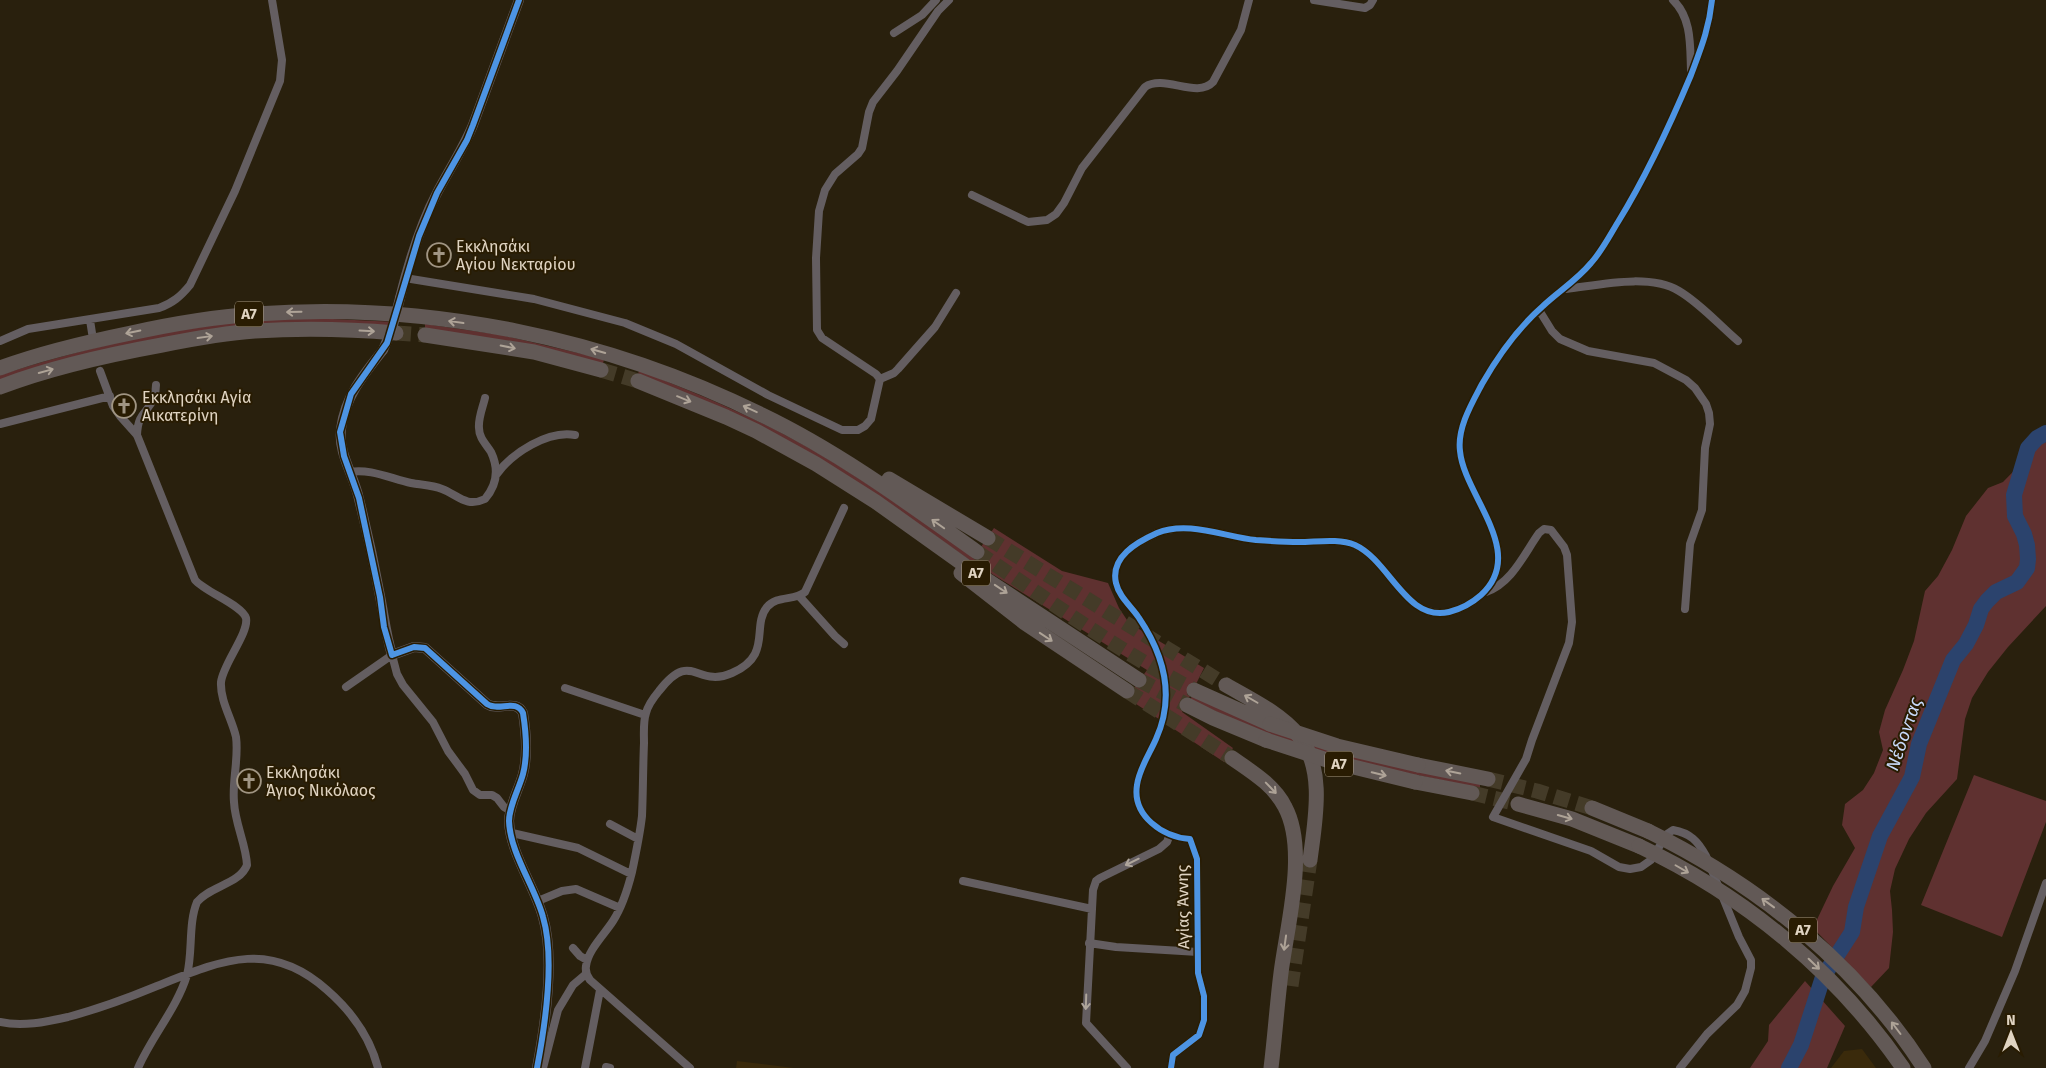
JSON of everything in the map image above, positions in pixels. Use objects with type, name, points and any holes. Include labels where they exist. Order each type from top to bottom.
[{"type":"highway","name":"Α7","points":[[0,368],[59,349],[116,336],[253,314],[313,312],[407,316],[504,329],[606,353],[643,365],[764,415],[886,487],[977,552]]},
{"type":"highway","name":"Α7","points":[[0,387],[46,371],[121,352],[229,334],[311,329],[396,333]]},
{"type":"highway","points":[[425,335],[534,352],[601,370]]},
{"type":"highway","name":"Α7","points":[[638,381],[726,417],[816,464],[876,502],[967,567],[1139,680]]},
{"type":"highway","points":[[793,431],[880,474],[988,538]]},
{"type":"highway","points":[[816,464],[905,529],[1025,623],[1127,691]]},
{"type":"highway","points":[[1226,685],[1276,716],[1298,734],[1305,745],[1317,792],[1310,860]]},
{"type":"highway","name":"Α7","points":[[1194,690],[1270,724],[1337,746],[1488,779]]},
{"type":"highway","name":"Α7","points":[[1187,705],[1212,718],[1266,740],[1333,762],[1415,782],[1472,793]]},
{"type":"highway","points":[[1232,758],[1255,774],[1273,790],[1285,807],[1292,825],[1296,847],[1296,869],[1281,974],[1272,1068]]},
{"type":"highway","name":"Α7","points":[[1518,804],[1572,819],[1639,846],[1666,859],[1734,900],[1801,951],[1860,1011],[1904,1068]]},
{"type":"highway","name":"Α7","points":[[1592,808],[1648,831],[1695,856],[1743,886],[1812,938],[1873,999],[1924,1068]]},
{"type":"highway","points":[[1272,1068],[1291,986]]},
{"type":"street","points":[[894,33],[922,16],[936,0]]},
{"type":"street","points":[[880,379],[876,374],[822,338],[817,330],[816,258],[821,202],[825,190],[835,174],[854,160],[860,151],[869,112],[874,102],[938,11],[948,0]]},
{"type":"street","points":[[972,195],[1028,222],[1047,220],[1056,214],[1064,203],[1082,168],[1144,87],[1157,82],[1174,86],[1201,87],[1213,82],[1241,30],[1249,0]]},
{"type":"street","points":[[1314,0],[1365,8],[1373,0]]},
{"type":"street","points":[[1673,0],[1679,6],[1685,18],[1689,36],[1691,72]]},
{"type":"street","points":[[1484,592],[1494,578],[1497,566],[1497,548],[1491,526],[1461,461],[1460,439],[1469,411],[1484,381],[1507,346],[1539,310],[1565,289],[1596,259],[1633,196],[1677,109],[1701,52],[1709,25],[1712,0]]},
{"type":"street","points":[[0,341],[28,329],[159,308],[171,304],[190,285],[235,192],[280,81],[282,60],[273,1]]},
{"type":"street","points":[[511,811],[504,807],[496,798],[480,795],[473,790],[433,722],[403,685],[397,674],[384,627],[380,597],[359,498],[341,444],[340,432],[346,406],[358,382],[383,350],[392,329],[405,278],[419,236],[434,199],[473,125],[519,1]]},
{"type":"street","points":[[405,278],[534,299],[625,323],[676,344],[768,395],[842,430],[858,430],[869,423],[880,379]]},
{"type":"street","points":[[1565,289],[1636,282],[1667,285],[1680,292],[1738,341]]},
{"type":"street","points":[[880,379],[898,370],[935,327],[956,293]]},
{"type":"street","points":[[1539,310],[1552,331],[1560,339],[1588,351],[1654,363],[1686,380],[1695,388],[1706,404],[1710,424],[1705,448],[1702,510],[1690,544],[1685,609]]},
{"type":"street","points":[[90,320],[92,333]]},
{"type":"street","points":[[100,371],[113,406],[136,435],[195,580],[240,610],[246,617],[246,627],[221,681],[222,694],[235,736],[234,802],[247,865],[241,875],[210,891],[197,902],[187,974],[177,999],[138,1068]]},
{"type":"street","points":[[136,435],[141,413],[154,398],[156,385]]},
{"type":"street","points":[[0,424],[110,396]]},
{"type":"street","points":[[485,398],[479,428],[482,439],[495,464],[496,474]]},
{"type":"street","points":[[350,472],[365,471],[393,479],[441,488],[467,502],[474,503],[485,499],[489,494],[496,474],[510,457],[559,435],[575,435]]},
{"type":"street","points":[[690,1068],[600,990],[586,974],[587,960],[620,908],[631,874],[642,817],[645,715],[660,690],[680,670],[688,670],[712,677],[723,676],[734,672],[747,663],[757,650],[764,611],[769,604],[779,600],[800,597],[805,592],[844,508]]},
{"type":"street","name":"Αγίας Άννης","points":[[1171,1068],[1173,1055],[1198,1037],[1204,1025],[1205,1002],[1198,974],[1196,853],[1190,839],[1170,834],[1153,824],[1144,814],[1138,802],[1137,784],[1163,721],[1166,708],[1166,679],[1156,650],[1138,616],[1120,594],[1116,585],[1115,573],[1120,558],[1132,548],[1158,533],[1186,529],[1252,540],[1336,542],[1355,545],[1376,561],[1416,605],[1433,613],[1458,609],[1472,602],[1484,592],[1496,587],[1510,576],[1539,533],[1544,529],[1551,530],[1564,547],[1567,555],[1572,622],[1569,643],[1526,759],[1493,817],[1591,851],[1625,869],[1641,867],[1651,860],[1666,834],[1673,830],[1687,834],[1700,844],[1739,937],[1751,960],[1751,968],[1745,991],[1736,1005],[1707,1034],[1680,1068]]},
{"type":"street","points":[[800,597],[844,644]]},
{"type":"street","points":[[346,687],[392,655],[414,646],[425,648],[492,707],[512,705],[521,709],[524,716],[525,756],[522,778],[509,821],[520,858],[545,923],[548,955],[544,1022],[537,1068]]},
{"type":"street","points":[[564,688],[645,715]]},
{"type":"street","points":[[610,824],[638,839]]},
{"type":"street","points":[[512,833],[578,848],[631,874]]},
{"type":"street","points":[[1127,1068],[1087,1025],[1089,943],[1096,882],[1159,849],[1167,842],[1170,834]]},
{"type":"street","points":[[963,881],[1092,909]]},
{"type":"street","points":[[1970,1068],[1985,1041],[2015,971],[2046,883]]},
{"type":"street","points":[[538,901],[562,891],[576,889],[620,908]]},
{"type":"street","points":[[1089,943],[1198,952]]},
{"type":"street","points":[[573,948],[580,956],[587,960]]},
{"type":"street","points":[[0,1022],[17,1024],[50,1021],[86,1012],[213,964],[244,958],[275,961],[299,970],[324,987],[352,1016],[368,1041],[378,1068]]},
{"type":"street","points":[[543,1068],[558,1010],[573,985],[586,974]]},
{"type":"street","points":[[585,1068],[600,990]]},
{"type":"shaded area","points":[[311,318],[397,322],[397,327],[312,323],[0,380],[0,375],[124,341],[186,329],[250,321]]},
{"type":"shaded area","points":[[425,324],[502,335],[604,359],[603,364],[425,329]]},
{"type":"shaded area","points":[[639,370],[734,410],[813,450],[860,479],[974,557],[994,528],[1062,571],[1108,583],[1119,608],[1129,623],[1204,668],[1182,712],[1233,748],[1224,762],[1127,698],[1147,670],[971,561],[880,497],[638,375]]},
{"type":"shaded area","points":[[2046,442],[2046,606],[2008,647],[1988,672],[1972,698],[1965,719],[1957,779],[1926,813],[1909,839],[1895,869],[1890,891],[1893,932],[1889,968],[1871,987],[1813,928],[1833,886],[1855,848],[1842,825],[1845,804],[1863,790],[1874,773],[1883,750],[1879,732],[1885,710],[1914,641],[1925,591],[1938,576],[1952,550],[1966,516],[1988,488],[2003,482],[2039,445]]},
{"type":"shaded area","points":[[1192,696],[1480,784],[1480,788],[1363,764],[1279,739],[1190,700]]},
{"type":"shaded area","points":[[1974,775],[2046,801],[2046,822],[2002,937],[1921,905]]},
{"type":"shaded area","points":[[1805,981],[1845,1026],[1827,1068],[1750,1068],[1768,1041],[1769,1025]]},
{"type":"shaded area","points":[[1862,1049],[1876,1068],[1831,1068],[1844,1051]]},
{"type":"shaded area","points":[[737,1061],[794,1068],[736,1068]]},
{"type":"waterway","name":"Νέδoντας","points":[[1789,1068],[1801,1045],[1823,977],[1852,932],[1856,907],[1880,836],[1912,777],[1919,744],[1953,660],[1966,644],[1976,625],[1981,609],[1987,601],[1996,592],[2017,582],[2027,568],[2027,545],[2015,516],[2014,495],[2028,448],[2037,438],[2046,433]]},
{"type":"tunnel","points":[[396,333],[425,335]]},
{"type":"tunnel","points":[[601,370],[638,381]]},
{"type":"tunnel","points":[[988,538],[1226,685]]},
{"type":"tunnel","points":[[977,552],[1111,642],[1194,690]]},
{"type":"tunnel","points":[[1139,680],[1187,705]]},
{"type":"tunnel","points":[[1127,691],[1232,758]]},
{"type":"tunnel","points":[[1488,779],[1537,791],[1592,808]]},
{"type":"tunnel","points":[[1472,793],[1518,804]]},
{"type":"tunnel","points":[[1291,986],[1310,860]]},
{"type":"cycle path","points":[[519,0],[467,140],[437,193],[419,236],[387,343],[351,394],[340,432],[344,456],[359,498],[380,597],[384,627],[392,655],[414,647],[425,648],[487,704],[497,707],[516,706],[523,713],[526,744],[525,767],[509,821],[510,833],[518,858],[539,906],[547,934],[548,992],[537,1068]]},
{"type":"cycle path","points":[[1171,1068],[1173,1055],[1199,1035],[1204,1020],[1204,996],[1198,973],[1197,859],[1190,839],[1170,834],[1160,829],[1144,815],[1139,806],[1137,796],[1138,779],[1162,723],[1166,692],[1164,677],[1155,647],[1148,632],[1123,597],[1116,583],[1117,565],[1121,558],[1134,546],[1157,533],[1169,529],[1194,529],[1256,540],[1293,542],[1335,541],[1355,545],[1367,553],[1410,599],[1421,608],[1434,613],[1458,609],[1481,595],[1494,578],[1498,561],[1496,542],[1490,524],[1464,468],[1460,451],[1461,434],[1466,416],[1482,384],[1510,342],[1534,314],[1580,275],[1591,263],[1629,204],[1658,150],[1691,75],[1707,29],[1712,0]]},
{"type":"place","name":"Εκκλησάκι Αγίου Νεκταρίου","points":[[439,255]]},
{"type":"place","name":"Εκκλησάκι Αγία Αικατερίνη","points":[[124,406]]},
{"type":"place","name":"Εκκλησάκι Άγιος Νικόλαος","points":[[249,781]]}]
